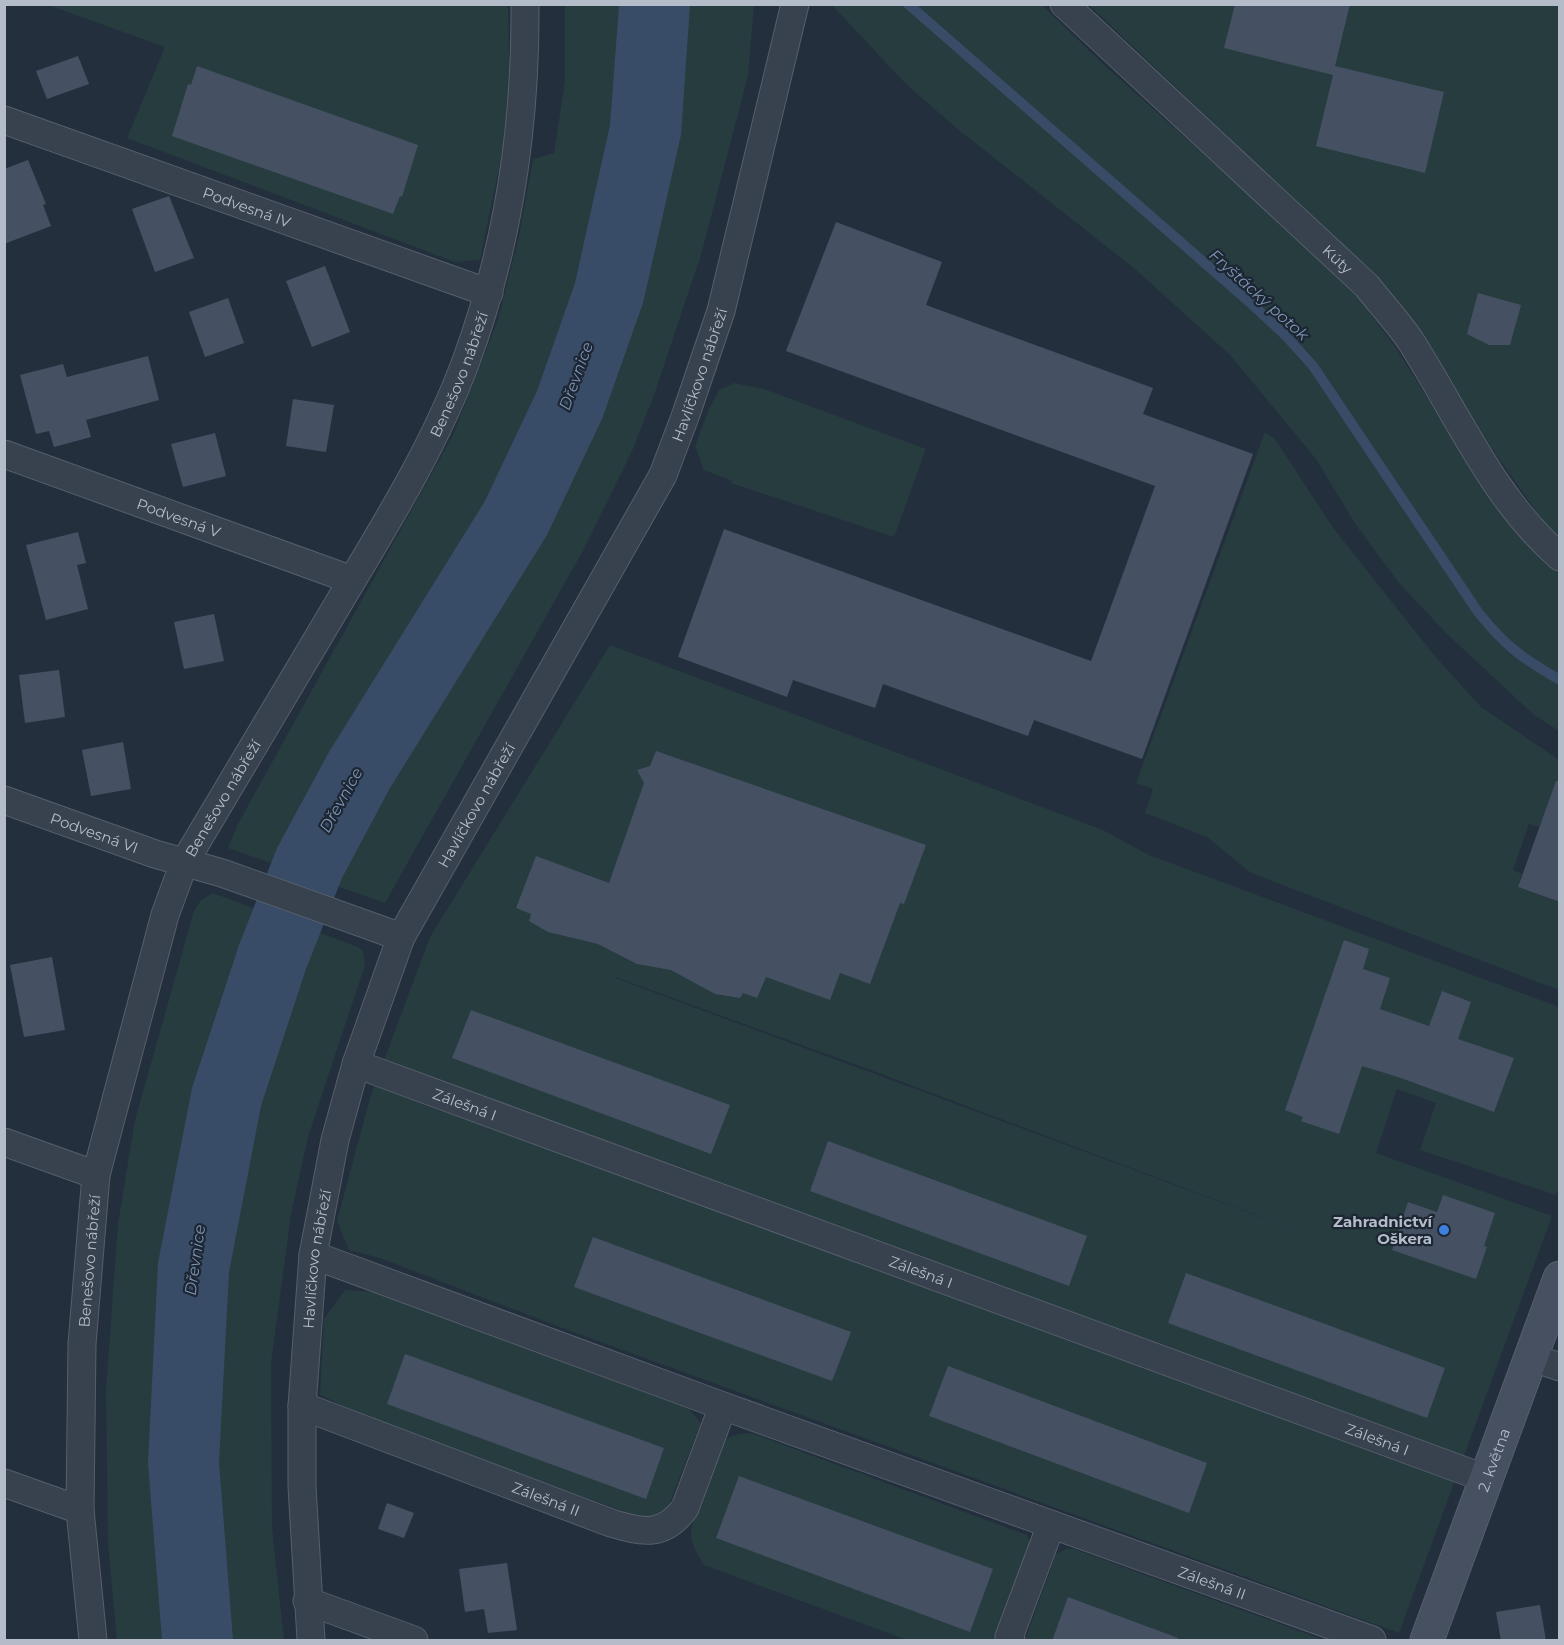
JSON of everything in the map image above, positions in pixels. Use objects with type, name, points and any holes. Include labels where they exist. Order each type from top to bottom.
[{"type":"street","name":"Benešovo nábřeží","points":[[93,1641],[80,1510],[82,1344],[96,1175],[165,915],[184,862],[402,495],[439,424],[465,362],[489,293],[509,205],[522,111],[525,4]]},
{"type":"street","name":"Havlíčkovo nábřeží","points":[[311,1641],[302,1486],[302,1406],[313,1255],[335,1140],[356,1064],[401,937],[663,475],[721,311],[795,4]]},
{"type":"street","name":"Kúty","points":[[1064,4],[1367,286],[1408,338],[1498,486],[1522,519],[1560,557]]},
{"type":"street","name":"Podvesná IV","points":[[4,120],[489,293]]},
{"type":"street","name":"Podvesná V","points":[[4,454],[352,580]]},
{"type":"street","name":"Podvesná VI","points":[[4,800],[222,873],[401,937]]},
{"type":"street","name":"Zálešná I","points":[[356,1064],[1486,1479]]},
{"type":"street","points":[[4,1142],[96,1175]]},
{"type":"street","name":"Zálešná II","points":[[313,1255],[1372,1641]]},
{"type":"street","name":"2. května","points":[[1427,1641],[1486,1479],[1545,1362],[1560,1278]]},
{"type":"street","name":"Zálešná II","points":[[302,1406],[611,1523],[643,1531],[666,1527],[675,1521],[685,1508],[723,1406]]},
{"type":"street","points":[[4,1483],[80,1510]]},
{"type":"street","points":[[1011,1641],[1010,1637],[1051,1524]]},
{"type":"street","points":[[307,1601],[414,1641]]},
{"type":"green space","points":[[831,4],[1042,5],[1102,63],[1218,167],[1337,269],[1396,348],[1464,456],[1530,547],[1559,572],[1559,731],[1534,715],[1446,633],[1399,583],[1356,525],[1316,459],[1231,356],[1135,269],[955,127],[905,83]]},
{"type":"green space","points":[[48,5],[508,5],[510,115],[480,260],[455,262],[127,138],[165,47]]},
{"type":"green space","points":[[565,5],[754,5],[748,76],[701,255],[653,398],[633,449],[585,547],[385,903],[228,848],[238,824],[453,435],[498,320],[519,236],[533,159],[554,153],[565,81]]},
{"type":"green space","points":[[1089,5],[1559,5],[1559,537],[1550,531],[1361,263]]},
{"type":"green space","points":[[734,383],[764,389],[926,449],[894,537],[731,483],[732,481],[704,470],[695,446],[708,411],[719,390]]},
{"type":"green space","points":[[1265,432],[1275,439],[1334,529],[1434,655],[1481,707],[1559,760],[1559,828],[1541,822],[1539,827],[1529,824],[1513,870],[1522,874],[1518,887],[1559,902],[1559,990],[1251,873],[1207,837],[1145,813],[1153,789],[1136,783]]},
{"type":"green space","points":[[610,645],[1103,830],[1149,855],[1559,1007],[1560,1184],[1556,1195],[1420,1150],[1436,1103],[1397,1089],[1376,1153],[1552,1216],[1399,1633],[565,1329],[380,1258],[349,1250],[337,1221],[370,1098],[430,937]],"holes":[[[615,977],[865,1068],[1299,1231]]]},
{"type":"green space","points":[[213,893],[358,947],[363,951],[365,965],[308,1137],[291,1214],[271,1363],[272,1528],[284,1640],[117,1640],[108,1544],[106,1390],[118,1224],[135,1120],[194,911],[201,900]]},
{"type":"green space","points":[[345,1290],[377,1292],[689,1409],[701,1423],[665,1515],[647,1520],[369,1418],[320,1395],[324,1319]]},
{"type":"green space","points":[[751,1433],[1027,1535],[1035,1552],[1002,1640],[907,1640],[704,1565],[694,1546],[691,1534],[704,1485],[724,1441],[740,1434]]},
{"type":"green space","points":[[1066,1549],[1074,1549],[1324,1640],[1025,1640],[1056,1554]]},
{"type":"water","name":"Dřevnice","points":[[619,5],[690,5],[681,135],[643,303],[602,419],[547,535],[390,788],[342,878],[306,969],[261,1106],[229,1272],[219,1462],[233,1640],[162,1640],[148,1463],[158,1263],[192,1088],[239,945],[277,848],[329,752],[485,501],[537,391],[575,283],[610,125]]},
{"type":"building","points":[[1235,4],[1350,4],[1335,66],[1444,92],[1425,173],[1316,146],[1334,71],[1333,75],[1224,48]]},
{"type":"building","points":[[78,56],[89,84],[47,99],[36,71]]},
{"type":"building","points":[[197,66],[418,145],[402,197],[400,196],[393,214],[172,136],[188,84],[191,85]]},
{"type":"building","points":[[28,160],[46,204],[43,205],[51,226],[4,244],[4,169]]},
{"type":"building","points":[[169,196],[194,258],[155,272],[132,209]]},
{"type":"building","points":[[836,222],[942,262],[926,305],[1153,388],[1143,414],[1253,454],[1142,759],[1034,720],[1028,736],[883,684],[875,708],[793,680],[787,697],[678,657],[724,529],[1091,661],[1155,486],[786,351]]},
{"type":"building","points":[[325,266],[350,332],[312,347],[286,281]]},
{"type":"building","points":[[1478,293],[1521,305],[1510,345],[1489,345],[1467,334]]},
{"type":"building","points":[[228,298],[244,343],[205,357],[189,312]]},
{"type":"building","points":[[148,356],[159,400],[86,420],[91,437],[54,447],[49,431],[36,434],[20,375],[63,364],[67,377]]},
{"type":"building","points":[[293,399],[334,405],[326,452],[286,446]]},
{"type":"building","points":[[215,433],[226,476],[183,487],[171,444]]},
{"type":"building","points":[[78,532],[86,563],[77,565],[88,609],[46,620],[26,545]]},
{"type":"building","points":[[214,614],[224,661],[184,669],[174,622]]},
{"type":"building","points":[[59,670],[65,717],[25,723],[19,675]]},
{"type":"building","points":[[123,742],[131,789],[91,796],[82,750]]},
{"type":"building","points":[[656,751],[926,845],[904,904],[900,903],[870,984],[840,973],[830,1000],[766,977],[757,998],[743,993],[740,998],[715,994],[671,970],[637,964],[598,944],[548,932],[529,921],[531,914],[516,908],[536,856],[609,883],[644,783],[637,770],[650,766]]},
{"type":"building","points":[[1556,781],[1560,781],[1560,902],[1518,887]]},
{"type":"building","points":[[1344,940],[1369,949],[1363,969],[1390,978],[1380,1009],[1429,1026],[1442,991],[1471,1002],[1458,1039],[1514,1058],[1494,1112],[1362,1066],[1339,1134],[1301,1121],[1303,1117],[1285,1110]]},
{"type":"building","points":[[52,957],[65,1030],[24,1037],[10,965]]},
{"type":"building","points":[[471,1010],[730,1105],[711,1154],[452,1058]]},
{"type":"building","points":[[828,1141],[1087,1236],[1069,1286],[810,1191]]},
{"type":"building","name":"Zahradnictví Oškera","points":[[1443,1195],[1495,1213],[1476,1279],[1392,1250],[1408,1202],[1437,1212]]},
{"type":"building","points":[[593,1237],[851,1332],[832,1381],[574,1287]]},
{"type":"building","points":[[1186,1273],[1445,1368],[1427,1418],[1168,1323]]},
{"type":"building","points":[[405,1354],[664,1448],[646,1499],[387,1404]]},
{"type":"building","points":[[948,1366],[1207,1463],[1189,1513],[929,1416]]},
{"type":"building","points":[[739,1476],[993,1569],[970,1632],[716,1538]]},
{"type":"building","points":[[387,1503],[414,1513],[404,1538],[378,1529]]},
{"type":"building","points":[[507,1563],[517,1630],[488,1633],[484,1609],[465,1612],[459,1569]]},
{"type":"building","points":[[1068,1597],[1178,1638],[1178,1641],[1052,1641]]},
{"type":"building","points":[[1540,1605],[1546,1641],[1501,1641],[1496,1612]]},
{"type":"waterway","name":"Fryštácký potok","points":[[908,4],[1285,335],[1313,366],[1478,612],[1515,650],[1560,680]]},
{"type":"place","name":"Zahradnictví Oškera","points":[[1444,1230]]}]
